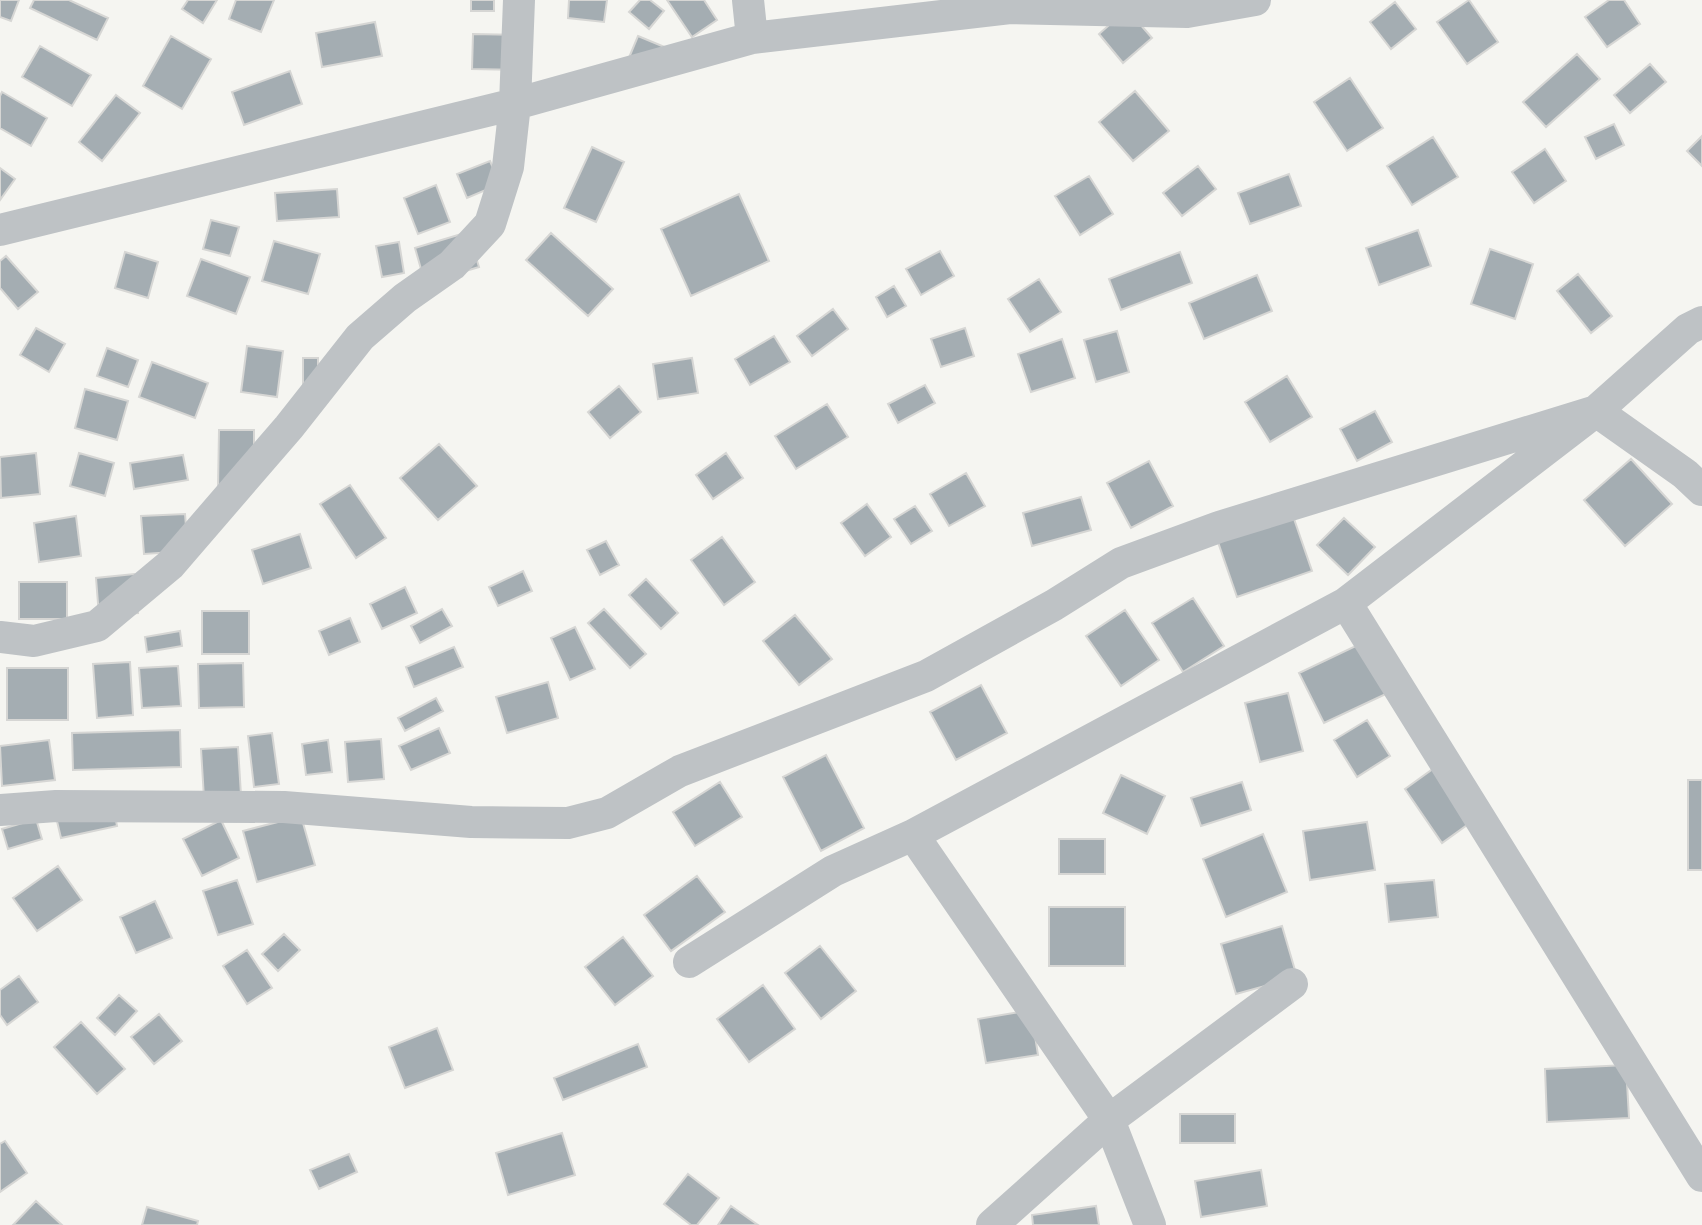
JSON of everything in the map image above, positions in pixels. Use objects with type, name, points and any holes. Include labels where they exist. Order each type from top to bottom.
[{"type":"street","points":[[0,637],[34,641],[97,626],[170,565],[289,427],[360,337],[405,298],[452,265],[490,224],[508,167],[515,104],[519,0]]},
{"type":"street","points":[[748,0],[752,38]]},
{"type":"street","points":[[0,230],[515,104],[752,38],[1021,4],[1187,12],[1255,0]]},
{"type":"street","points":[[689,962],[833,871],[913,835],[1346,603],[1596,411],[1688,329],[1702,322]]},
{"type":"street","points":[[1596,411],[1685,474],[1702,490]]},
{"type":"street","points":[[0,810],[56,806],[284,807],[471,822],[568,823],[607,813],[680,771],[926,677],[1054,605],[1121,563],[1219,527],[1596,411]]},
{"type":"street","points":[[1346,603],[1702,1177]]},
{"type":"street","points":[[913,835],[1109,1120],[1150,1225]]},
{"type":"street","points":[[992,1225],[1109,1120],[1292,984]]},
{"type":"building","points":[[0,0],[19,0],[11,21],[0,17]]},
{"type":"building","points":[[34,0],[69,0],[108,18],[97,40],[30,8]]},
{"type":"building","points":[[188,0],[217,0],[203,23],[182,9]]},
{"type":"building","points":[[236,0],[274,0],[261,32],[229,19]]},
{"type":"building","points":[[471,0],[494,0],[494,11],[471,11]]},
{"type":"building","points":[[569,0],[607,0],[604,22],[568,18]]},
{"type":"building","points":[[640,0],[650,0],[664,11],[649,29],[629,12]]},
{"type":"building","points":[[667,0],[704,0],[717,20],[692,37]]},
{"type":"building","points":[[1469,0],[1498,42],[1467,64],[1437,22]]},
{"type":"building","points":[[1609,0],[1624,0],[1640,24],[1607,47],[1585,17]]},
{"type":"building","points":[[1395,2],[1416,29],[1391,49],[1370,22]]},
{"type":"building","points":[[1127,9],[1152,38],[1123,63],[1099,34]]},
{"type":"building","points":[[375,22],[382,56],[322,67],[316,33]]},
{"type":"building","points":[[473,34],[521,35],[520,70],[472,69]]},
{"type":"building","points":[[171,36],[211,59],[182,109],[143,86]]},
{"type":"building","points":[[638,36],[674,51],[628,60]]},
{"type":"building","points":[[40,46],[91,75],[72,106],[22,77]]},
{"type":"building","points":[[1577,54],[1600,79],[1546,127],[1523,102]]},
{"type":"building","points":[[1650,64],[1666,82],[1630,113],[1614,95]]},
{"type":"building","points":[[290,71],[302,104],[244,125],[232,92]]},
{"type":"building","points":[[1350,78],[1383,128],[1347,151],[1314,102]]},
{"type":"building","points":[[1135,91],[1169,131],[1133,161],[1099,122]]},
{"type":"building","points":[[2,92],[47,118],[31,146],[0,128]]},
{"type":"building","points":[[116,95],[140,113],[102,161],[79,142]]},
{"type":"building","points":[[1614,124],[1624,145],[1596,159],[1585,137]]},
{"type":"building","points":[[1702,136],[1702,166],[1687,151]]},
{"type":"building","points":[[1433,137],[1458,177],[1412,205],[1387,166]]},
{"type":"building","points":[[592,147],[624,162],[596,222],[564,208]]},
{"type":"building","points":[[1545,149],[1566,181],[1534,203],[1512,172]]},
{"type":"building","points":[[490,161],[500,184],[467,198],[457,174]]},
{"type":"building","points":[[1198,166],[1216,189],[1182,216],[1163,193]]},
{"type":"building","points":[[0,168],[15,179],[0,200]]},
{"type":"building","points":[[1289,174],[1301,206],[1250,224],[1238,193]]},
{"type":"building","points":[[1089,176],[1113,214],[1080,235],[1055,196]]},
{"type":"building","points":[[436,185],[450,222],[418,234],[404,198]]},
{"type":"building","points":[[337,189],[339,217],[277,221],[275,193]]},
{"type":"building","points":[[739,194],[769,261],[691,296],[661,229]]},
{"type":"building","points":[[211,220],[239,227],[230,256],[203,249]]},
{"type":"building","points":[[1418,230],[1431,266],[1379,285],[1366,248]]},
{"type":"building","points":[[468,232],[479,267],[425,283],[415,248]]},
{"type":"building","points":[[551,233],[613,289],[588,316],[526,260]]},
{"type":"building","points":[[274,241],[320,254],[308,294],[262,281]]},
{"type":"building","points":[[399,242],[404,273],[382,277],[376,246]]},
{"type":"building","points":[[1490,249],[1533,264],[1515,319],[1471,304]]},
{"type":"building","points":[[940,251],[954,276],[921,295],[906,269]]},
{"type":"building","points":[[125,252],[158,262],[148,298],[115,288]]},
{"type":"building","points":[[1180,252],[1192,283],[1121,310],[1109,279]]},
{"type":"building","points":[[6,256],[38,292],[18,309],[0,288],[0,261]]},
{"type":"building","points":[[201,259],[250,277],[236,314],[187,296]]},
{"type":"building","points":[[1578,274],[1612,316],[1591,333],[1557,291]]},
{"type":"building","points":[[1257,275],[1272,311],[1204,339],[1189,303]]},
{"type":"building","points":[[1039,279],[1061,312],[1030,332],[1008,299]]},
{"type":"building","points":[[894,286],[906,306],[887,317],[876,297]]},
{"type":"building","points":[[833,309],[848,329],[812,356],[797,336]]},
{"type":"building","points":[[36,328],[65,344],[49,372],[20,355]]},
{"type":"building","points":[[965,328],[974,356],[941,367],[931,339]]},
{"type":"building","points":[[1117,331],[1129,372],[1096,382],[1084,340]]},
{"type":"building","points":[[774,336],[790,362],[750,385],[735,359]]},
{"type":"building","points":[[1062,339],[1075,378],[1031,392],[1018,354]]},
{"type":"building","points":[[247,346],[283,351],[277,397],[241,392]]},
{"type":"building","points":[[107,348],[138,360],[128,387],[97,376]]},
{"type":"building","points":[[303,358],[318,358],[318,402],[303,402]]},
{"type":"building","points":[[692,358],[698,393],[658,399],[653,364]]},
{"type":"building","points":[[152,362],[208,383],[195,418],[139,397]]},
{"type":"building","points":[[1287,376],[1312,417],[1270,442],[1245,402]]},
{"type":"building","points":[[925,385],[935,403],[898,423],[888,404]]},
{"type":"building","points":[[619,386],[641,412],[610,438],[588,412]]},
{"type":"building","points":[[85,389],[128,401],[117,440],[75,428]]},
{"type":"building","points":[[827,404],[848,437],[796,469],[775,436]]},
{"type":"building","points":[[1375,411],[1392,442],[1357,461],[1340,429]]},
{"type":"building","points":[[219,430],[254,430],[254,488],[218,488]]},
{"type":"building","points":[[439,444],[477,486],[438,520],[400,478]]},
{"type":"building","points":[[36,453],[40,494],[1,498],[0,457]]},
{"type":"building","points":[[79,453],[114,463],[105,496],[70,486]]},
{"type":"building","points":[[726,453],[743,478],[713,499],[696,475]]},
{"type":"building","points":[[183,455],[188,480],[134,489],[130,463]]},
{"type":"building","points":[[1631,459],[1672,504],[1625,546],[1584,500]]},
{"type":"building","points":[[1149,461],[1173,506],[1131,528],[1107,483]]},
{"type":"building","points":[[966,473],[985,506],[949,526],[930,494]]},
{"type":"building","points":[[350,485],[386,538],[356,558],[320,504]]},
{"type":"building","points":[[1081,497],[1091,530],[1032,546],[1023,513]]},
{"type":"building","points":[[867,504],[891,537],[865,556],[841,523]]},
{"type":"building","points":[[915,506],[932,531],[911,544],[894,519]]},
{"type":"building","points":[[185,514],[188,551],[144,554],[141,516]]},
{"type":"building","points":[[76,516],[81,556],[39,562],[34,523]]},
{"type":"building","points":[[1293,516],[1312,571],[1237,597],[1218,542]]},
{"type":"building","points":[[1344,518],[1375,547],[1348,575],[1317,545]]},
{"type":"building","points":[[300,534],[311,568],[263,584],[252,550]]},
{"type":"building","points":[[722,537],[755,582],[724,605],[691,560]]},
{"type":"building","points":[[606,541],[619,565],[600,575],[587,550]]},
{"type":"building","points":[[523,571],[532,591],[498,606],[489,587]]},
{"type":"building","points":[[134,574],[138,613],[99,616],[96,578]]},
{"type":"building","points":[[646,579],[678,613],[661,629],[629,595]]},
{"type":"building","points":[[19,582],[67,582],[67,619],[19,619]]},
{"type":"building","points":[[405,587],[417,613],[382,629],[370,604]]},
{"type":"building","points":[[1193,598],[1224,646],[1183,672],[1152,623]]},
{"type":"building","points":[[442,609],[452,626],[420,643],[411,626]]},
{"type":"building","points":[[604,609],[646,654],[630,668],[588,623]]},
{"type":"building","points":[[1125,610],[1159,660],[1121,686],[1086,636]]},
{"type":"building","points":[[202,611],[249,611],[249,654],[202,654]]},
{"type":"building","points":[[795,615],[832,659],[799,685],[763,641]]},
{"type":"building","points":[[350,618],[360,642],[329,655],[319,631]]},
{"type":"building","points":[[575,627],[595,669],[570,680],[551,638]]},
{"type":"building","points":[[180,631],[182,646],[147,652],[145,637]]},
{"type":"building","points":[[1364,642],[1388,693],[1324,723],[1299,673]]},
{"type":"building","points":[[454,647],[463,667],[414,687],[406,667]]},
{"type":"building","points":[[130,662],[133,715],[97,718],[93,664]]},
{"type":"building","points":[[243,663],[244,707],[199,708],[198,664]]},
{"type":"building","points":[[178,666],[181,706],[142,708],[139,668]]},
{"type":"building","points":[[7,668],[68,668],[68,720],[7,720]]},
{"type":"building","points":[[548,682],[558,718],[507,733],[496,697]]},
{"type":"building","points":[[981,685],[1007,733],[956,760],[930,712]]},
{"type":"building","points":[[1288,693],[1303,751],[1260,762],[1245,703]]},
{"type":"building","points":[[436,698],[443,711],[405,731],[398,718]]},
{"type":"building","points":[[1367,720],[1390,756],[1357,777],[1334,740]]},
{"type":"building","points":[[439,728],[450,753],[411,770],[399,746]]},
{"type":"building","points":[[180,730],[181,767],[73,770],[72,733]]},
{"type":"building","points":[[272,733],[279,784],[254,787],[248,736]]},
{"type":"building","points":[[381,739],[384,779],[348,782],[345,742]]},
{"type":"building","points":[[49,740],[55,780],[2,786],[0,746]]},
{"type":"building","points":[[328,740],[332,772],[306,775],[302,744]]},
{"type":"building","points":[[238,747],[241,795],[204,798],[201,749]]},
{"type":"building","points":[[826,755],[864,828],[821,851],[783,777]]},
{"type":"building","points":[[1437,766],[1474,820],[1442,843],[1405,789]]},
{"type":"building","points":[[1121,775],[1165,796],[1147,834],[1103,813]]},
{"type":"building","points":[[1688,780],[1702,780],[1702,870],[1688,870]]},
{"type":"building","points":[[720,782],[742,817],[695,846],[673,812]]},
{"type":"building","points":[[1242,782],[1251,810],[1201,826],[1191,798]]},
{"type":"building","points":[[113,804],[117,826],[61,838],[56,817]]},
{"type":"building","points":[[301,816],[315,865],[257,882],[243,831]]},
{"type":"building","points":[[36,819],[42,839],[8,849],[2,829]]},
{"type":"building","points":[[221,820],[239,858],[202,876],[183,839]]},
{"type":"building","points":[[1367,822],[1375,870],[1310,880],[1303,831]]},
{"type":"building","points":[[1263,834],[1287,892],[1226,917],[1203,859]]},
{"type":"building","points":[[1059,839],[1105,839],[1105,874],[1059,874]]},
{"type":"building","points":[[58,866],[82,900],[37,931],[13,898]]},
{"type":"building","points":[[697,876],[725,912],[671,951],[644,915]]},
{"type":"building","points":[[237,880],[253,924],[218,935],[203,891]]},
{"type":"building","points":[[1434,880],[1438,917],[1389,922],[1385,884]]},
{"type":"building","points":[[155,901],[172,938],[136,953],[120,917]]},
{"type":"building","points":[[1049,907],[1125,907],[1125,966],[1049,966]]},
{"type":"building","points":[[1282,926],[1297,977],[1236,994],[1221,944]]},
{"type":"building","points":[[284,934],[300,950],[278,971],[262,954]]},
{"type":"building","points":[[623,937],[653,976],[615,1005],[585,967]]},
{"type":"building","points":[[820,946],[856,991],[821,1019],[785,973]]},
{"type":"building","points":[[247,950],[272,988],[247,1004],[223,966]]},
{"type":"building","points":[[19,976],[38,1002],[7,1025],[0,1015],[0,990]]},
{"type":"building","points":[[763,985],[795,1029],[749,1062],[717,1019]]},
{"type":"building","points":[[119,995],[137,1011],[115,1035],[97,1018]]},
{"type":"building","points":[[1031,1010],[1038,1055],[986,1063],[978,1019]]},
{"type":"building","points":[[159,1014],[182,1041],[154,1064],[131,1037]]},
{"type":"building","points":[[81,1022],[125,1069],[97,1094],[54,1047]]},
{"type":"building","points":[[437,1028],[453,1070],[405,1088],[389,1047]]},
{"type":"building","points":[[638,1044],[647,1067],[563,1100],[554,1078]]},
{"type":"building","points":[[1626,1065],[1629,1118],[1547,1122],[1545,1069]]},
{"type":"building","points":[[1180,1114],[1235,1114],[1235,1143],[1180,1143]]},
{"type":"building","points":[[562,1133],[575,1175],[508,1195],[496,1153]]},
{"type":"building","points":[[5,1141],[27,1173],[0,1192],[0,1144]]},
{"type":"building","points":[[349,1154],[357,1172],[319,1189],[310,1170]]},
{"type":"building","points":[[1261,1170],[1267,1206],[1201,1217],[1195,1181]]},
{"type":"building","points":[[688,1174],[719,1198],[697,1225],[691,1225],[664,1204]]},
{"type":"building","points":[[36,1201],[62,1225],[13,1225]]},
{"type":"building","points":[[731,1206],[758,1225],[718,1225]]},
{"type":"building","points":[[1096,1206],[1099,1225],[1033,1225],[1032,1215]]},
{"type":"building","points":[[147,1207],[198,1221],[197,1225],[142,1225]]}]
